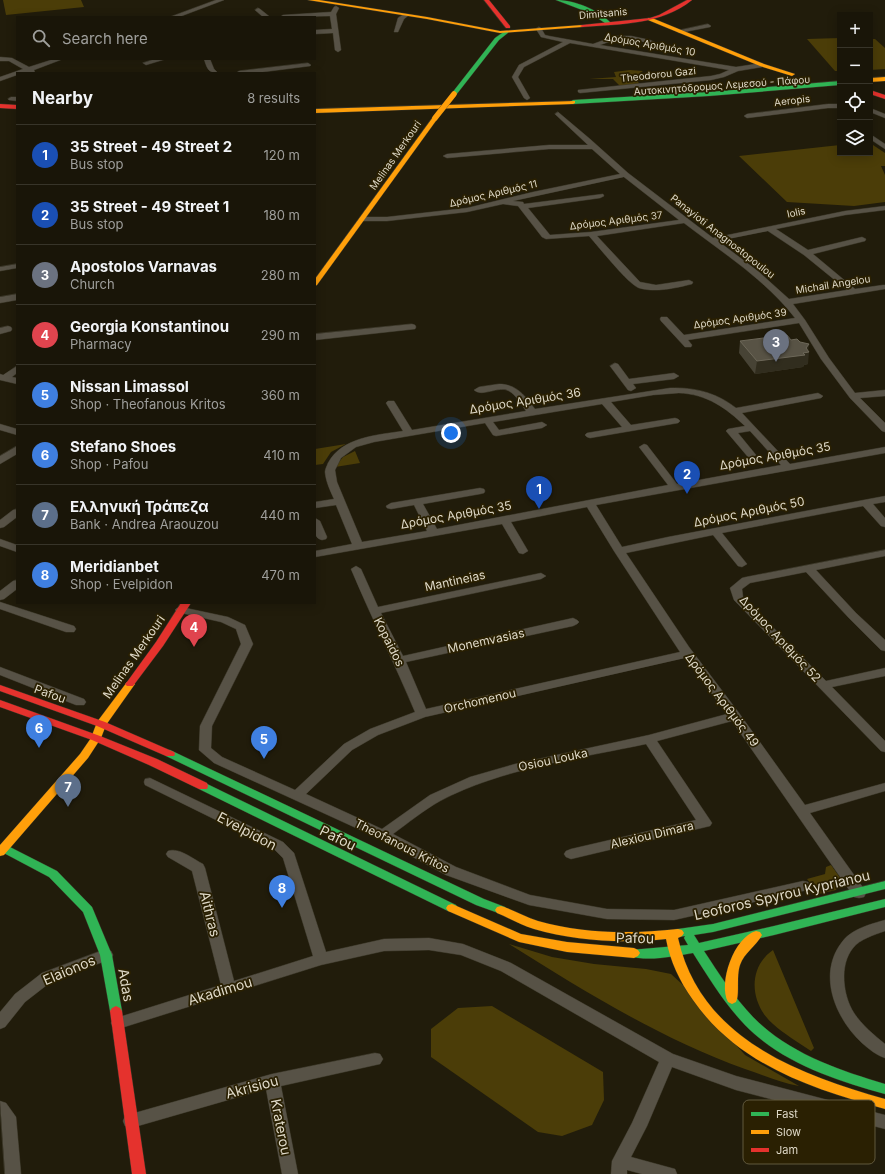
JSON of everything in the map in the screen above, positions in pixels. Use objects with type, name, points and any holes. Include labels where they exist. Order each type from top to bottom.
[{"type":"main road","points":[[310,0],[335,10],[406,14],[494,31],[499,17]]},
{"type":"main road","points":[[486,0],[493,5],[499,17],[509,29]]},
{"type":"main road","points":[[558,0],[592,10],[610,24]]},
{"type":"main road","name":"Dimitsanis","points":[[494,31],[610,24],[650,19],[661,16],[690,0]]},
{"type":"main road","points":[[650,19],[762,65],[798,75],[837,79]]},
{"type":"main road","name":"Melinas Merkouri","points":[[316,283],[364,219],[412,148],[454,94],[494,31],[509,29]]},
{"type":"main road","points":[[873,77],[885,76]]},
{"type":"main road","points":[[722,93],[837,79]]},
{"type":"main road","points":[[873,80],[885,79]]},
{"type":"main road","name":"Αυτοκινητόδρομος Λεμεσού - Πάφου","points":[[518,107],[837,83]]},
{"type":"main road","points":[[873,85],[885,84]]},
{"type":"main road","points":[[316,111],[667,103],[837,88]]},
{"type":"main road","name":"Αυτοκινητόδρομος Λεμεσού - Πάφου","points":[[606,105],[837,88]]},
{"type":"main road","points":[[873,93],[885,97]]},
{"type":"main road","points":[[0,107],[16,108]]},
{"type":"main road","points":[[316,116],[518,107]]},
{"type":"main road","points":[[0,113],[16,114]]},
{"type":"main road","name":"Melinas Merkouri","points":[[2,850],[84,756],[96,738],[101,724],[160,644],[183,607]]},
{"type":"main road","name":"Pafou","points":[[0,688],[101,724],[156,747],[480,902],[540,926],[596,935],[618,936],[686,932]]},
{"type":"main road","name":"Pafou","points":[[0,703],[96,738],[153,762],[432,899],[519,938],[567,947],[641,953],[697,948]]},
{"type":"main road","name":"Adas","points":[[2,850],[53,874],[88,910],[106,955],[118,1023],[139,1174]]},
{"type":"main road","name":"Leoforos Spyrou Kyprianou","points":[[686,932],[713,928],[859,893],[885,885]]},
{"type":"main road","points":[[697,948],[757,935],[885,903]]},
{"type":"main road","points":[[686,932],[720,985],[751,1022],[775,1043],[826,1070],[854,1081],[885,1089]]},
{"type":"main road","name":"Pafou","points":[[671,934],[674,951],[686,979],[698,1000],[720,1025],[741,1044],[764,1059],[798,1077],[849,1095],[869,1100]]},
{"type":"main road","points":[[732,999],[730,978],[733,965],[740,950],[757,935]]},
{"type":"main road","name":"Pafou","points":[[875,1102],[885,1104]]},
{"type":"street","points":[[176,16],[221,0]]},
{"type":"street","points":[[258,10],[267,16]]},
{"type":"street","points":[[290,16],[335,10],[338,50]]},
{"type":"street","points":[[396,31],[401,18],[406,14]]},
{"type":"street","points":[[679,31],[708,26]]},
{"type":"street","name":"Δρόμος Αριθμός 10","points":[[538,29],[543,36],[568,42],[736,69],[762,65]]},
{"type":"street","points":[[316,32],[336,31]]},
{"type":"street","points":[[594,45],[628,37],[648,41],[665,50]]},
{"type":"street","points":[[527,98],[515,77],[521,66],[568,42]]},
{"type":"street","points":[[0,59],[10,59],[23,68],[32,71],[58,60]]},
{"type":"street","points":[[146,63],[160,60]]},
{"type":"street","points":[[207,60],[211,70],[214,72]]},
{"type":"street","points":[[278,60],[283,68]]},
{"type":"street","points":[[255,72],[308,65]]},
{"type":"street","name":"Theodorou Gazi","points":[[580,91],[711,78],[722,76],[736,69]]},
{"type":"street","points":[[0,79],[16,73]]},
{"type":"street","name":"Aeropis","points":[[747,116],[837,106]]},
{"type":"street","points":[[873,111],[885,116]]},
{"type":"street","name":"Panayioti Anagnostopoulou","points":[[558,114],[625,174],[756,274],[788,302],[801,320],[825,360],[853,396],[885,429]]},
{"type":"street","points":[[873,138],[885,147]]},
{"type":"street","points":[[447,156],[548,147],[594,147]]},
{"type":"street","name":"Δρόμος Αριθμός 11","points":[[364,219],[387,220],[444,214],[625,174]]},
{"type":"street","points":[[500,202],[516,203],[522,207],[600,196]]},
{"type":"street","name":"Δρόμος Αριθμός 37","points":[[522,207],[545,235],[549,237],[592,234],[685,221]]},
{"type":"street","name":"Iolis","points":[[712,240],[845,213],[885,208]]},
{"type":"street","points":[[769,228],[808,253],[854,292]]},
{"type":"street","points":[[592,234],[637,284],[642,287],[689,282]]},
{"type":"street","points":[[808,253],[862,239]]},
{"type":"street","points":[[0,269],[16,266]]},
{"type":"street","name":"Michail Angelou","points":[[788,302],[883,287]]},
{"type":"street","points":[[0,300],[16,297]]},
{"type":"street","name":"Δρόμος Αριθμός 39","points":[[664,319],[688,345]]},
{"type":"street","name":"Δρόμος Αριθμός 39","points":[[682,338],[801,320]]},
{"type":"street","points":[[316,337],[412,327]]},
{"type":"street","points":[[615,366],[637,395]]},
{"type":"street","points":[[2,377],[16,370]]},
{"type":"street","points":[[627,382],[674,376]]},
{"type":"street","points":[[2,377],[16,381]]},
{"type":"street","points":[[479,390],[509,386],[514,389],[532,412]]},
{"type":"street","name":"Δρόμος Αριθμός 36","points":[[358,546],[332,482],[330,470],[337,456],[353,445],[373,439],[637,395],[673,391],[704,393],[720,400],[735,411],[788,467]]},
{"type":"street","points":[[853,396],[885,393]]},
{"type":"street","points":[[735,411],[818,396]]},
{"type":"street","points":[[605,401],[628,428]]},
{"type":"street","points":[[391,403],[409,433]]},
{"type":"street","points":[[487,420],[496,433],[542,425]]},
{"type":"street","points":[[590,435],[675,421]]},
{"type":"street","points":[[0,427],[16,432]]},
{"type":"street","points":[[751,428],[731,431],[751,455]]},
{"type":"street","points":[[644,447],[674,487]]},
{"type":"street","points":[[0,461],[16,450]]},
{"type":"street","name":"Δρόμος Αριθμός 35","points":[[316,554],[505,520],[674,487],[885,450]]},
{"type":"street","points":[[391,506],[480,491]]},
{"type":"street","name":"Δρόμος Αριθμός 50","points":[[618,551],[885,499]]},
{"type":"street","points":[[316,505],[340,501]]},
{"type":"street","points":[[417,502],[433,532]]},
{"type":"street","points":[[866,503],[885,524]]},
{"type":"street","name":"Δρόμος Αριθμός 49","points":[[590,504],[618,551],[687,654],[735,716],[859,893]]},
{"type":"street","points":[[0,526],[16,513]]},
{"type":"street","points":[[505,520],[523,551]]},
{"type":"street","points":[[316,523],[322,537]]},
{"type":"street","points":[[716,532],[742,564]]},
{"type":"street","points":[[0,542],[16,549]]},
{"type":"street","name":"Δρόμος Αριθμός 52","points":[[885,553],[810,569],[746,580],[736,588],[738,598],[885,748]]},
{"type":"street","name":"Kopaidos","points":[[356,569],[374,611],[399,660],[422,714]]},
{"type":"street","points":[[810,569],[852,615],[885,647]]},
{"type":"street","name":"Mantineias","points":[[374,611],[541,576]]},
{"type":"street","points":[[0,597],[16,584]]},
{"type":"street","points":[[0,605],[70,628]]},
{"type":"street","name":"Theofanous Kritos","points":[[183,607],[224,619],[241,627],[247,644],[206,726],[205,750],[218,760],[383,835],[451,871],[529,900],[607,914],[674,915],[803,886]]},
{"type":"street","name":"Monemvasias","points":[[399,660],[573,622]]},
{"type":"street","name":"Orchomenou","points":[[296,796],[348,747],[374,732],[422,714],[687,654]]},
{"type":"street","points":[[0,671],[80,702]]},
{"type":"street","points":[[823,685],[885,672]]},
{"type":"street","points":[[0,709],[14,708]]},
{"type":"street","name":"Osiou Louka","points":[[383,835],[435,798],[475,780],[515,768],[648,739],[735,716]]},
{"type":"street","name":"Alexiou Dimara","points":[[571,854],[705,823],[648,739]]},
{"type":"street","name":"Evelpidon","points":[[150,782],[278,845],[289,856],[321,959]]},
{"type":"street","points":[[802,811],[885,787]]},
{"type":"street","name":"Aithras","points":[[173,854],[198,868],[229,989]]},
{"type":"street","points":[[885,925],[860,935],[848,944],[839,959],[836,972],[839,993],[849,1018],[871,1042],[885,1052]]},
{"type":"street","name":"Akadimou","points":[[118,1023],[321,959],[384,945],[429,944],[463,950],[506,967],[668,1059],[736,1083],[801,1100]]},
{"type":"street","name":"Elaionos","points":[[0,1023],[20,998],[46,977],[106,955]]},
{"type":"street","name":"Akrisiou","points":[[131,1121],[272,1081],[374,1059]]},
{"type":"street","points":[[668,1059],[620,1168],[669,1174]]},
{"type":"street","name":"Kraterou","points":[[272,1081],[290,1174]]},
{"type":"street","points":[[0,1108],[8,1117],[12,1174]]},
{"type":"street","name":"Akadimou","points":[[875,1119],[885,1122]]},
{"type":"shaded area","points":[[3,0],[81,0],[84,7],[6,15]]},
{"type":"shaded area","points":[[837,38],[837,71],[835,71],[807,39]]},
{"type":"shaded area","points":[[873,39],[885,48],[885,69],[873,70]]},
{"type":"shaded area","points":[[630,70],[643,71],[637,75],[639,77],[651,78],[637,80],[640,85],[620,86],[613,79],[589,79],[616,77],[614,72]]},
{"type":"shaded area","points":[[837,145],[837,156],[873,156],[873,145],[885,153],[885,166],[881,166],[885,175],[885,202],[854,206],[787,202],[739,156]]},
{"type":"shaded area","points":[[346,444],[331,452],[323,464],[316,465],[316,449]]},
{"type":"shaded area","points":[[355,451],[360,463],[335,467],[343,457]]},
{"type":"shaded area","points":[[831,865],[841,879],[836,890],[819,894],[807,879],[825,874],[826,867]]},
{"type":"shaded area","points":[[509,944],[552,957],[594,964],[646,969],[671,974],[683,985],[745,1055],[799,1086],[778,1081],[714,1057],[653,1029],[594,996]]},
{"type":"shaded area","points":[[773,950],[814,1048],[811,1051],[786,1035],[773,1024],[765,1016],[756,997],[755,986],[759,966]]},
{"type":"shaded area","points":[[492,1006],[603,1072],[604,1100],[592,1125],[562,1136],[538,1132],[431,1057],[431,1029],[458,1008]]},
{"type":"building","points":[[787,335],[791,340],[797,339],[800,342],[809,344],[806,348],[809,352],[803,353],[805,355],[757,361],[740,341]]},
{"type":"traffic: fast","points":[[558,0],[586,9],[598,15],[610,24]]},
{"type":"traffic: fast","points":[[454,94],[497,39],[507,32]]},
{"type":"traffic: fast","points":[[573,102],[709,94],[837,83]]},
{"type":"traffic: fast","points":[[170,754],[480,902],[501,910]]},
{"type":"traffic: fast","points":[[203,786],[452,908]]},
{"type":"traffic: fast","points":[[4,848],[53,874],[88,910],[106,955],[116,1011]]},
{"type":"traffic: fast","points":[[678,933],[713,928],[885,885]]},
{"type":"traffic: fast","points":[[634,953],[673,952],[774,931],[885,903]]},
{"type":"traffic: fast","points":[[690,938],[733,1003],[741,1013],[764,1035],[796,1056],[813,1064],[831,1072],[885,1089]]},
{"type":"traffic: slow","points":[[310,0],[427,18],[500,32],[582,26]]},
{"type":"traffic: slow","points":[[650,19],[762,65],[792,74]]},
{"type":"traffic: slow","points":[[873,80],[885,79]]},
{"type":"traffic: slow","points":[[435,118],[454,94]]},
{"type":"traffic: slow","points":[[316,111],[573,102]]},
{"type":"traffic: slow","points":[[316,283],[435,118]]},
{"type":"traffic: slow","points":[[0,852],[84,756],[96,738],[101,724],[130,684]]},
{"type":"traffic: slow","points":[[452,908],[519,938],[567,947],[634,953]]},
{"type":"traffic: slow","points":[[501,910],[535,925],[573,933],[609,936],[645,936],[678,933]]},
{"type":"traffic: slow","points":[[732,999],[732,971],[738,957],[756,935]]},
{"type":"traffic: slow","points":[[672,938],[676,957],[690,986],[707,1011],[727,1032],[750,1049],[801,1077],[871,1100]]},
{"type":"traffic: slow","points":[[875,1101],[885,1104]]},
{"type":"traffic: jam","points":[[486,0],[508,27]]},
{"type":"traffic: jam","points":[[582,26],[650,19],[661,16],[690,0]]},
{"type":"traffic: jam","points":[[873,93],[885,97]]},
{"type":"traffic: jam","points":[[0,106],[16,107]]},
{"type":"traffic: jam","points":[[130,684],[160,644],[185,604]]},
{"type":"traffic: jam","points":[[0,688],[101,724],[170,754]]},
{"type":"traffic: jam","points":[[0,703],[96,738],[153,762],[203,786]]},
{"type":"traffic: jam","points":[[116,1011],[139,1174]]},
{"type":"place","name":"Apostolos Varnavas","points":[[776,362]]},
{"type":"place","name":"35 Street - 49 Street 1","points":[[687,494]]},
{"type":"place","name":"35 Street - 49 Street 2","points":[[539,509]]},
{"type":"place","name":"Georgia Konstantinou","points":[[194,647]]},
{"type":"place","name":"Stefano Shoes","points":[[39,748]]},
{"type":"place","name":"Nissan Limassol","points":[[264,759]]},
{"type":"place","name":"Ελληνική Τράπεζα","points":[[68,807]]},
{"type":"place","name":"Meridianbet","points":[[282,908]]}]
